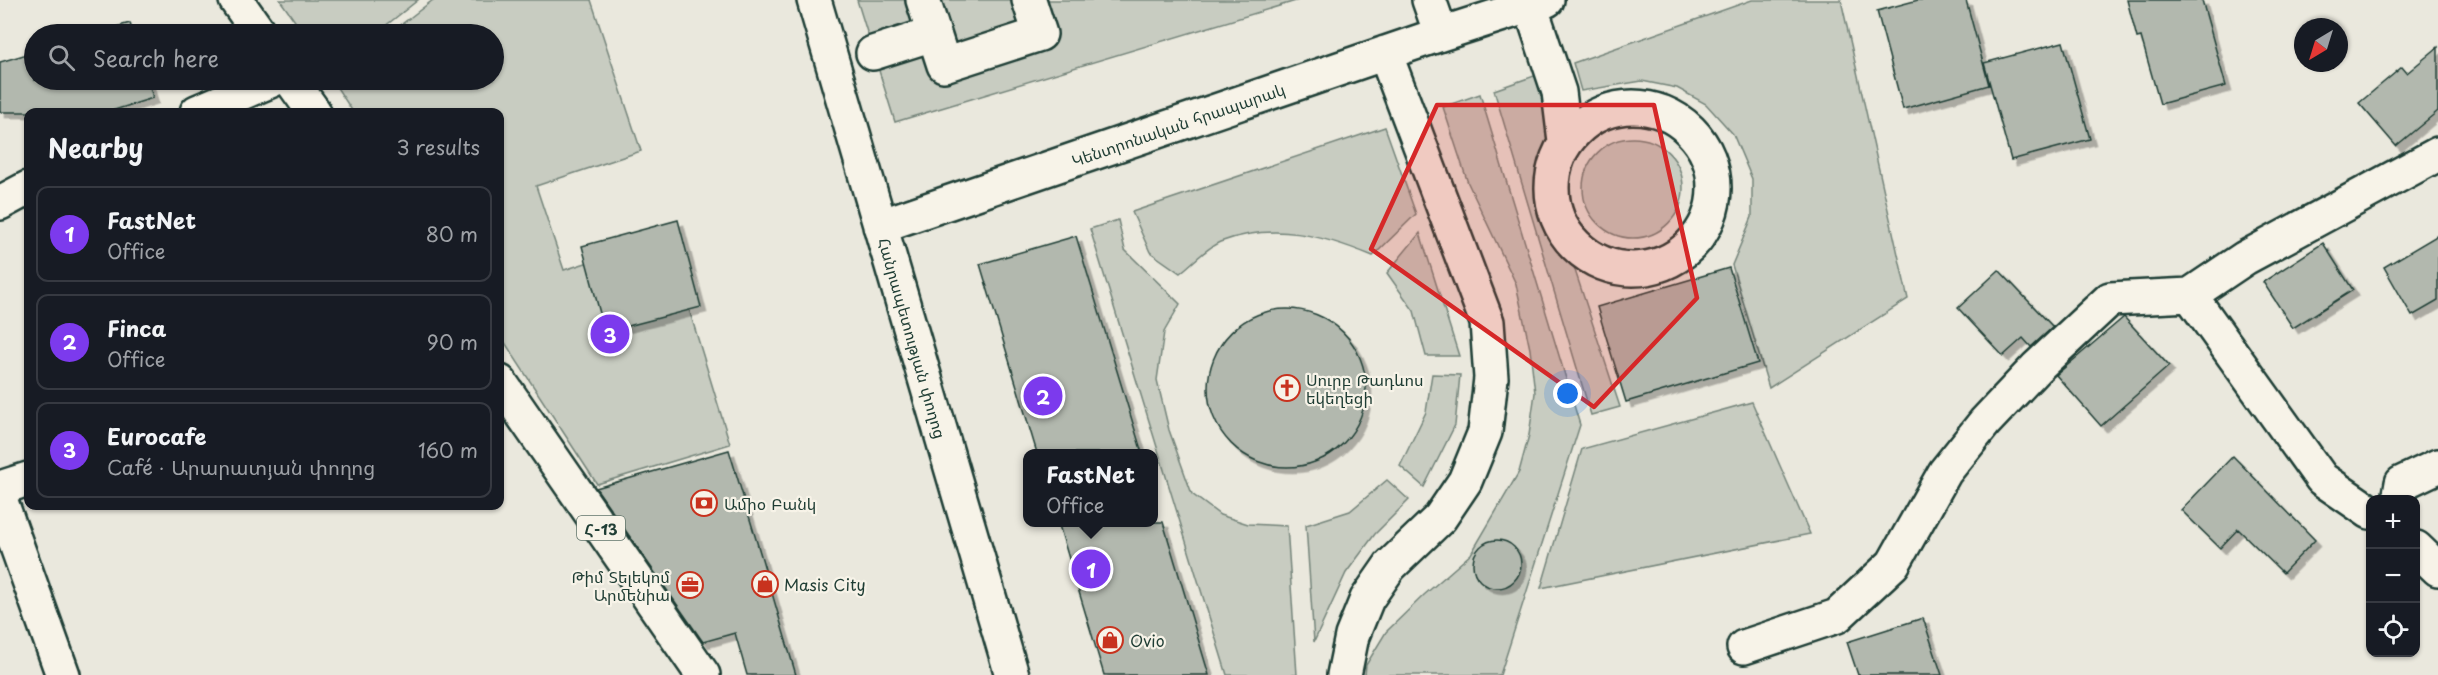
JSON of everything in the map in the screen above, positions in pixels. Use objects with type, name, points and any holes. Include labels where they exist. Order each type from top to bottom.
[{"type":"street","points":[[236,0],[253,24]]},
{"type":"street","name":"Հանրապետության փողոց","points":[[814,0],[1012,675]]},
{"type":"street","points":[[923,0],[944,65],[1040,34],[1029,0]]},
{"type":"street","points":[[1429,0],[1441,34]]},
{"type":"street","points":[[1539,3],[1559,92],[1565,141],[1553,167],[1551,195],[1558,223],[1575,247],[1599,263],[1627,270],[1656,267],[1681,255],[1702,234],[1713,206],[1714,176],[1705,149],[1688,128],[1666,113],[1638,106],[1610,109],[1584,121],[1565,141]]},
{"type":"street","name":"Կենտրոնական հրապարակ","points":[[880,226],[1384,53],[1539,3]]},
{"type":"street","points":[[873,53],[933,34]]},
{"type":"street","points":[[1344,675],[1352,636],[1367,598],[1390,566],[1440,518],[1465,481],[1485,432],[1491,378],[1487,322],[1384,53]]},
{"type":"street","points":[[206,108],[249,90]]},
{"type":"street","points":[[298,90],[311,108]]},
{"type":"street","points":[[1744,647],[1837,616],[1893,564],[1945,472],[1985,422],[2036,368],[2110,299],[2190,295],[2245,258],[2438,154]]},
{"type":"street","points":[[0,204],[24,190]]},
{"type":"street","points":[[2190,295],[2322,479],[2366,509]]},
{"type":"street","name":"Հ-13","points":[[504,388],[700,674]]},
{"type":"street","points":[[2399,495],[2402,483],[2438,466]]},
{"type":"street","points":[[0,488],[24,480]]},
{"type":"street","points":[[0,499],[63,675]]},
{"type":"street","points":[[2416,549],[2438,569]]},
{"type":"highlighted area","points":[[1437,105],[1654,105],[1697,298],[1594,407],[1371,249]]},
{"type":"shaded area","points":[[280,0],[418,0],[388,24],[297,24]]},
{"type":"shaded area","points":[[433,0],[591,0],[641,151],[536,186],[564,270],[667,237],[730,444],[597,484],[504,341],[504,108],[350,108],[339,90],[504,90],[504,24],[402,24]]},
{"type":"shaded area","points":[[857,0],[1299,0],[895,122]]},
{"type":"shaded area","points":[[1752,0],[1841,0],[1908,299],[1769,388],[1732,265],[1752,217],[1752,179],[1733,134],[1706,104],[1677,88],[1642,81],[1581,91],[1573,63]]},
{"type":"shaded area","points":[[1537,75],[1548,85],[1554,148],[1543,169],[1542,194],[1550,224],[1568,249],[1620,407],[1591,415],[1494,90]]},
{"type":"shaded area","points":[[1480,94],[1580,425],[1500,675],[1365,675],[1366,665],[1386,632],[1471,554],[1519,472],[1529,435],[1535,393],[1530,349],[1516,284],[1468,183],[1443,107]]},
{"type":"shaded area","points":[[1385,127],[1416,214],[1373,256],[1316,237],[1279,232],[1260,233],[1220,242],[1204,252],[1180,273],[1150,252],[1132,212]]},
{"type":"shaded area","points":[[1633,138],[1661,146],[1675,160],[1683,188],[1675,216],[1661,230],[1633,238],[1605,230],[1591,216],[1583,188],[1591,160],[1605,146]]},
{"type":"shaded area","points":[[1118,220],[1125,250],[1180,304],[1164,332],[1157,380],[1169,430],[1192,494],[1220,515],[1248,524],[1287,526],[1297,675],[1227,675],[1090,229]]},
{"type":"shaded area","points":[[1420,233],[1459,356],[1426,356],[1414,311],[1387,273]]},
{"type":"shaded area","points":[[1432,374],[1460,375],[1455,425],[1424,487],[1400,466],[1426,412]]},
{"type":"shaded area","points":[[1752,402],[1810,534],[1541,588],[1582,449]]},
{"type":"shaded area","points":[[1387,480],[1409,500],[1375,534],[1346,573],[1314,642],[1306,525],[1350,511]]},
{"type":"building","points":[[1918,0],[1966,0],[1989,85],[1903,109],[1877,11]]},
{"type":"building","points":[[2127,0],[2202,0],[2226,86],[2160,104],[2141,37],[2137,38]]},
{"type":"building","points":[[2063,42],[2090,139],[2011,160],[1984,63]]},
{"type":"building","points":[[2438,47],[2438,111],[2396,146],[2359,103],[2402,67],[2407,73]]},
{"type":"building","points":[[24,55],[24,90],[151,90],[153,98],[121,108],[24,108],[24,112],[0,112],[0,62]]},
{"type":"building","points":[[678,220],[701,307],[605,332],[582,246]]},
{"type":"building","points":[[2438,235],[2438,301],[2412,316],[2384,267]]},
{"type":"building","points":[[1076,236],[1141,449],[1036,449],[980,264]]},
{"type":"building","points":[[2323,243],[2353,290],[2293,328],[2263,282]]},
{"type":"building","points":[[1729,268],[1758,363],[1626,402],[1597,307]]},
{"type":"building","points":[[1999,270],[2053,327],[2031,347],[2023,338],[2003,356],[1958,308]]},
{"type":"building","points":[[1287,309],[1317,315],[1343,332],[1360,358],[1366,388],[1360,418],[1343,444],[1317,461],[1287,467],[1257,461],[1231,444],[1214,418],[1208,388],[1214,358],[1231,332],[1257,315]]},
{"type":"building","points":[[2124,317],[2169,366],[2101,426],[2056,375]]},
{"type":"building","points":[[729,450],[796,675],[747,675],[735,633],[703,642],[596,488]]},
{"type":"building","points":[[2233,456],[2315,540],[2283,573],[2238,529],[2220,548],[2181,510]]},
{"type":"building","points":[[1158,522],[1163,522],[1209,675],[1104,675],[1060,527],[1158,527]]},
{"type":"building","points":[[1492,540],[1502,540],[1514,547],[1521,559],[1521,569],[1514,581],[1502,588],[1492,588],[1477,577],[1473,569],[1473,559],[1484,544]]},
{"type":"building","points":[[1923,618],[1942,675],[1858,675],[1847,642]]},
{"type":"place","name":"Eurocafe","points":[[610,334]]},
{"type":"place","name":"Սուրբ Թադևոս եկեղեցի","points":[[1287,388]]},
{"type":"place","name":"Finca","points":[[1043,396]]},
{"type":"place","name":"Ամիօ Բանկ","points":[[704,503]]},
{"type":"place","name":"FastNet","points":[[1091,569]]},
{"type":"place","name":"Masis City","points":[[765,584]]},
{"type":"place","name":"Թիմ Տելեկոմ Արմենիա","points":[[690,585]]},
{"type":"place","name":"Ovio","points":[[1110,640]]}]
